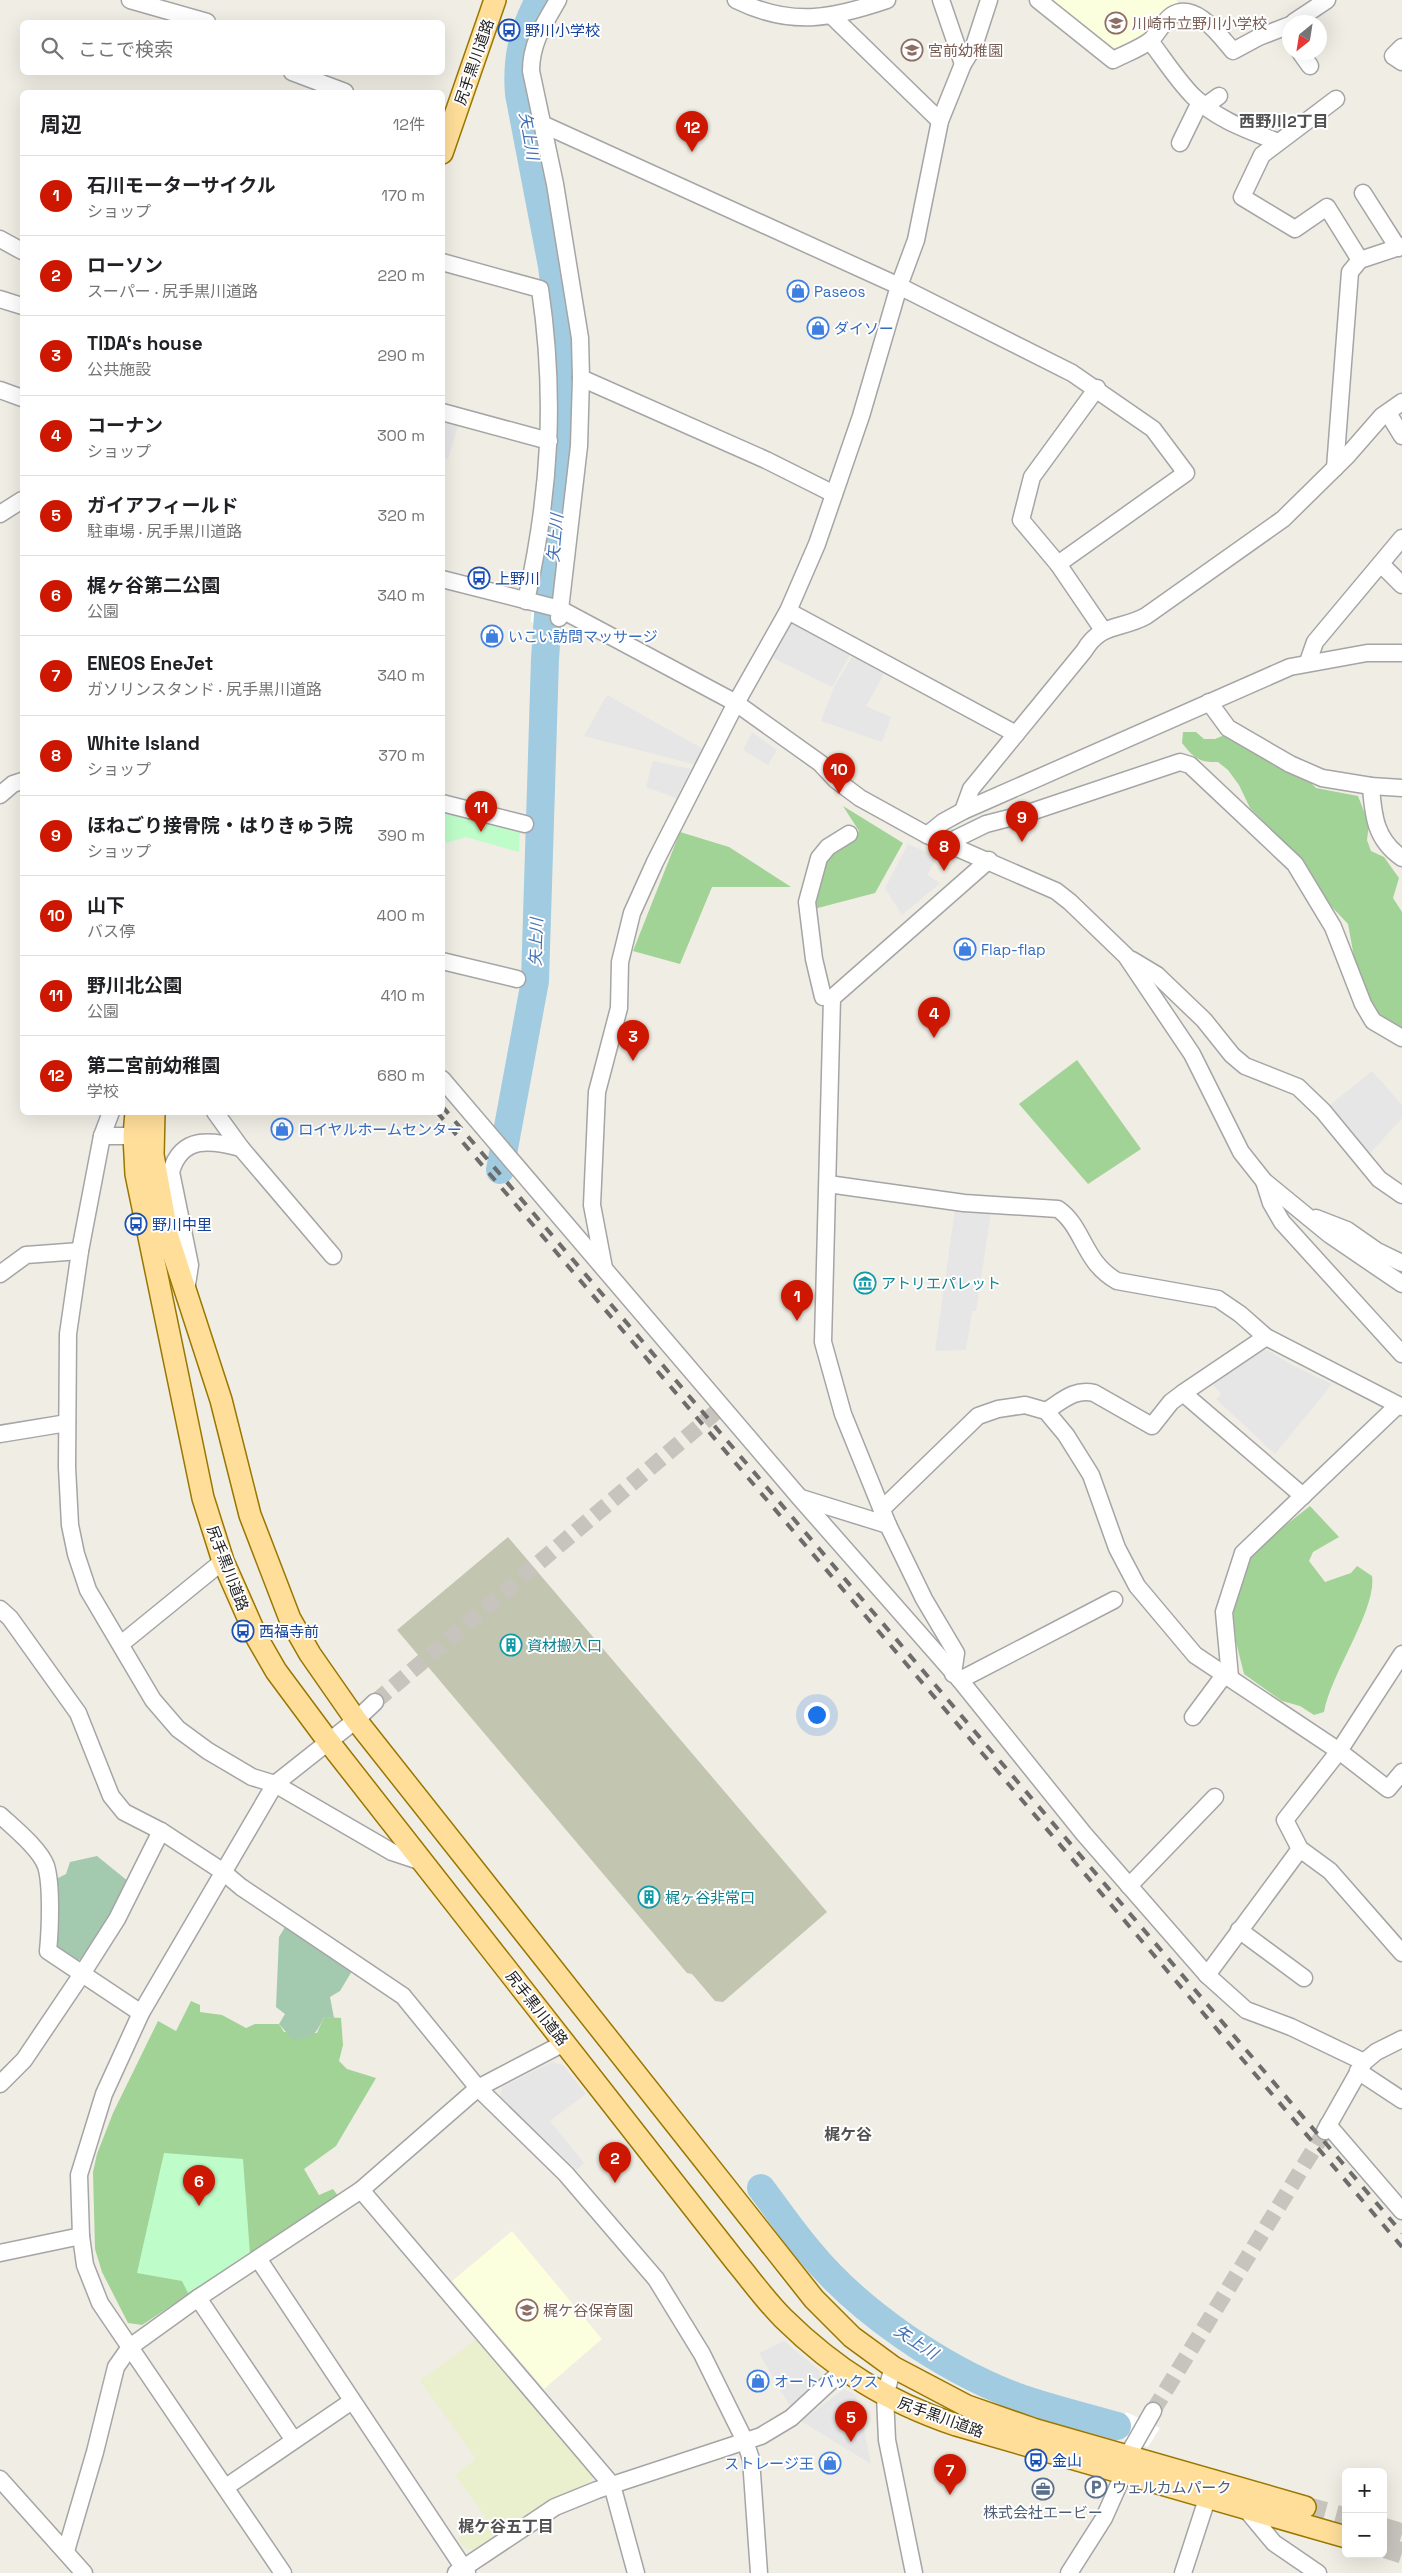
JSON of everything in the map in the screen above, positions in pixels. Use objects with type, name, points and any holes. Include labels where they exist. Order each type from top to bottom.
[{"type":"main road","name":"尻手黒川道路","points":[[446,128],[495,0]]},
{"type":"main road","name":"尻手黒川道路","points":[[136,1115],[134,1136],[136,1174],[203,1498],[223,1560],[257,1638],[276,1671],[328,1742],[781,2316],[818,2351],[885,2396],[911,2409],[956,2425],[1305,2507]]},
{"type":"main road","name":"尻手黒川道路","points":[[154,1115],[152,1128],[155,1174],[168,1237],[220,1400],[250,1515],[272,1578],[290,1619],[306,1647],[356,1720],[814,2299],[852,2337],[893,2367],[967,2406],[1033,2429],[1208,2496],[1342,2535]]},
{"type":"street","points":[[130,0],[200,20]]},
{"type":"street","points":[[558,0],[536,37],[531,57],[533,88],[554,184],[580,338],[582,378],[579,446],[559,614]]},
{"type":"street","points":[[736,0],[750,7],[791,18],[833,17],[887,0]]},
{"type":"street","points":[[941,0],[963,64]]},
{"type":"street","points":[[604,1268],[592,1205],[597,1092],[619,1008],[620,962],[632,913],[654,862],[736,703],[788,611],[817,544],[861,416],[899,286],[916,240],[940,121],[963,64],[974,46],[989,0]]},
{"type":"street","points":[[1038,0],[1113,60],[1150,41],[1172,16],[1184,12],[1194,14],[1210,25],[1234,51],[1260,37],[1282,31]]},
{"type":"street","points":[[1307,15],[1327,0]]},
{"type":"street","points":[[833,17],[940,121]]},
{"type":"street","points":[[1150,41],[1202,104],[1236,126],[1278,142]]},
{"type":"street","points":[[1402,47],[1393,56],[1402,62]]},
{"type":"street","points":[[300,75],[340,90]]},
{"type":"street","points":[[1180,143],[1202,104],[1219,96]]},
{"type":"street","points":[[1336,99],[1262,154],[1242,197],[1295,229],[1327,208],[1360,260]]},
{"type":"street","points":[[540,123],[899,286],[1072,373],[1097,388],[1153,429],[1186,472],[1058,564]]},
{"type":"street","points":[[1335,468],[1350,272],[1360,260],[1400,247],[1363,193]]},
{"type":"street","points":[[0,239],[20,250]]},
{"type":"street","points":[[445,263],[540,289],[548,340],[551,411],[535,561],[526,601]]},
{"type":"street","points":[[0,299],[20,305]]},
{"type":"street","points":[[582,378],[766,460],[834,494]]},
{"type":"street","points":[[1097,388],[1032,477],[1021,520],[1058,564],[1103,630]]},
{"type":"street","points":[[0,390],[20,397]]},
{"type":"street","points":[[963,810],[969,791],[1084,651],[1092,637],[1103,630],[1135,622],[1146,616],[1283,519],[1388,412],[1402,402]]},
{"type":"street","points":[[1388,412],[1402,436]]},
{"type":"street","points":[[445,413],[549,441]]},
{"type":"street","points":[[0,514],[20,501]]},
{"type":"street","points":[[1308,662],[1315,642],[1402,538]]},
{"type":"street","points":[[1381,564],[1402,585]]},
{"type":"street","points":[[445,580],[526,601],[559,614],[736,703],[820,763],[836,780],[860,798],[927,835],[989,860],[1056,891],[1126,956],[1192,1054],[1241,1152],[1264,1181],[1330,1235],[1402,1284]]},
{"type":"street","points":[[788,611],[1016,734]]},
{"type":"street","points":[[927,835],[943,822],[963,810],[1290,667],[1308,662],[1367,653],[1402,653]]},
{"type":"street","points":[[1209,702],[1228,728],[1290,764],[1322,778],[1371,786],[1402,788]]},
{"type":"street","points":[[947,843],[986,824],[1034,811],[1180,762],[1190,765],[1295,864],[1333,927],[1363,1004],[1373,1021],[1402,1038]]},
{"type":"street","points":[[0,795],[13,784],[20,782]]},
{"type":"street","points":[[1371,786],[1373,815],[1378,834],[1391,851],[1402,858]]},
{"type":"street","points":[[445,804],[525,824]]},
{"type":"street","points":[[823,997],[814,959],[807,902],[819,858],[828,847],[849,834]]},
{"type":"street","points":[[956,1677],[956,1653],[924,1599],[888,1524],[843,1414],[823,1342],[832,998],[989,860]]},
{"type":"street","points":[[1126,956],[1157,975],[1204,1020],[1232,1055],[1245,1066],[1298,1087],[1323,1111],[1379,1179],[1402,1195]]},
{"type":"street","points":[[445,962],[517,980]]},
{"type":"street","points":[[445,1082],[604,1268],[719,1409],[800,1498],[956,1677],[1129,1886],[1207,1975],[1246,2010],[1291,2027],[1361,2067],[1402,2100]]},
{"type":"street","points":[[110,1115],[102,1136],[80,1250],[68,1334],[67,1423],[70,1525],[76,1554],[88,1590],[153,1700],[178,1729],[252,1777],[275,1784],[392,1852],[422,1862]]},
{"type":"street","points":[[217,1115],[242,1148],[333,1256]]},
{"type":"street","points":[[102,1136],[134,1136]]},
{"type":"street","points":[[186,1291],[190,1265],[171,1172],[175,1159],[194,1144],[214,1141],[242,1148]]},
{"type":"street","points":[[1264,1181],[1271,1203],[1282,1222],[1402,1354]]},
{"type":"street","points":[[828,1184],[964,1204],[1058,1209],[1067,1216],[1094,1264],[1105,1274],[1117,1281],[1218,1299],[1240,1314],[1266,1338],[1400,1406],[1243,1553],[1224,1612],[1227,1676],[1193,1717]]},
{"type":"street","points":[[1305,1214],[1347,1230],[1377,1251],[1402,1263]]},
{"type":"street","points":[[0,1274],[26,1255],[80,1250]]},
{"type":"street","points":[[1046,1411],[1073,1394],[1084,1390],[1094,1393],[1152,1426],[1170,1402],[1266,1338]]},
{"type":"street","points":[[1183,1393],[1303,1496]]},
{"type":"street","points":[[883,1508],[978,1416],[998,1409],[1025,1405],[1046,1411],[1066,1435],[1091,1475],[1117,1548],[1137,1586],[1195,1655],[1339,1751],[1388,1789],[1402,1772]]},
{"type":"street","points":[[0,1434],[67,1423]]},
{"type":"street","points":[[800,1498],[888,1524]]},
{"type":"street","points":[[120,1644],[223,1560]]},
{"type":"street","points":[[956,1677],[1114,1600]]},
{"type":"street","points":[[0,1609],[10,1618],[78,1713],[111,1796],[124,1812],[161,1831],[222,1871],[241,1887],[402,1996],[478,2088],[566,2174],[656,2278],[702,2354],[745,2441],[751,2459],[759,2573]]},
{"type":"street","points":[[1402,1654],[1339,1751],[1285,1820],[1300,1849],[1330,1871],[1402,1953]]},
{"type":"street","points":[[283,2573],[100,2303],[85,2265],[81,2236],[79,2175],[104,2094],[141,2013],[222,1871],[275,1784],[356,1720],[375,1702]]},
{"type":"street","points":[[1129,1886],[1215,1797]]},
{"type":"street","points":[[0,1815],[29,1842],[46,1866],[50,1925],[48,1951],[141,2013]]},
{"type":"street","points":[[0,2084],[24,2060],[117,1919],[161,1831]]},
{"type":"street","points":[[1207,1975],[1300,1849]]},
{"type":"street","points":[[1239,1930],[1304,1978]]},
{"type":"street","points":[[1402,2039],[1376,2052],[1361,2067],[1327,2128],[1402,2211]]},
{"type":"street","points":[[66,2551],[95,2452],[116,2367],[130,2347],[198,2298],[259,2260],[361,2190],[478,2088],[564,2043]]},
{"type":"street","points":[[361,2190],[612,2485],[636,2573]]},
{"type":"street","points":[[0,2254],[81,2236]]},
{"type":"street","points":[[259,2260],[462,2571],[556,2507],[612,2485],[761,2436],[791,2418],[812,2401],[844,2369]]},
{"type":"street","points":[[198,2298],[293,2439]]},
{"type":"street","points":[[893,2367],[885,2396],[890,2457],[914,2573]]},
{"type":"street","points":[[226,2487],[293,2439],[352,2401]]},
{"type":"street","points":[[1069,2573],[1104,2518],[1126,2464],[1153,2411]]},
{"type":"street","points":[[0,2479],[84,2573]]},
{"type":"street","points":[[1183,2573],[1208,2496]]},
{"type":"street","points":[[1244,2508],[1274,2543],[1318,2573]]},
{"type":"shaded area","name":"川崎市立野川小学校","points":[[1047,0],[1176,0],[1178,2],[1134,43],[1115,54]]},
{"type":"shaded area","points":[[445,422],[458,425],[448,459],[445,458]]},
{"type":"shaded area","points":[[791,622],[851,653],[832,687],[771,657]]},
{"type":"shaded area","points":[[854,654],[886,670],[866,706],[891,717],[882,742],[821,721],[834,687]]},
{"type":"shaded area","points":[[607,695],[705,750],[697,765],[584,736]]},
{"type":"shaded area","points":[[752,732],[777,750],[768,765],[743,750]]},
{"type":"shaded area","points":[[653,761],[691,769],[676,798],[646,787]]},
{"type":"shaded area","points":[[908,844],[937,857],[927,875],[940,883],[902,915],[885,888]]},
{"type":"shaded area","points":[[1372,1071],[1402,1105],[1402,1118],[1363,1161],[1323,1111]]},
{"type":"shaded area","points":[[956,1202],[992,1205],[976,1311],[972,1311],[966,1350],[935,1351]]},
{"type":"shaded area","points":[[1260,1346],[1294,1366],[1332,1384],[1275,1454],[1216,1399],[1221,1394],[1211,1382]]},
{"type":"shaded area","points":[[508,1537],[827,1912],[723,2002],[715,2001],[692,1974],[687,1973],[397,1630]]},
{"type":"shaded area","points":[[97,1856],[129,1882],[118,1908],[84,1958],[76,1961],[58,1950],[54,1880],[66,1874],[70,1862]]},
{"type":"shaded area","points":[[285,1927],[352,1971],[340,1991],[330,1997],[334,2018],[324,2017],[316,2032],[305,2038],[293,2040],[279,2024],[285,2014],[276,2007],[279,1937]]},
{"type":"shaded area","points":[[552,2062],[563,2065],[586,2094],[550,2121],[584,2163],[577,2170],[500,2097],[502,2087]]},
{"type":"shaded area","name":"梶ケ谷保育園","points":[[512,2231],[602,2339],[544,2389],[452,2281]]},
{"type":"shaded area","points":[[479,2337],[594,2472],[589,2483],[552,2500],[477,2550],[465,2548],[457,2538],[486,2518],[455,2475],[476,2459],[420,2381]]},
{"type":"shaded area","points":[[784,2341],[820,2371],[821,2381],[791,2408],[759,2353]]},
{"type":"shaded area","points":[[844,2389],[854,2394],[858,2401],[871,2464],[801,2421]]},
{"type":"shaded area","name":"ウェルカムパーク","points":[[1088,2478],[1104,2482],[1108,2492],[1105,2497],[1085,2494]]},
{"type":"green space","points":[[1183,732],[1196,732],[1204,739],[1215,739],[1227,734],[1308,780],[1316,788],[1358,796],[1369,824],[1367,840],[1371,851],[1384,857],[1399,878],[1393,898],[1402,912],[1402,1031],[1384,1023],[1370,1003],[1354,957],[1348,924],[1330,905],[1306,866],[1250,808],[1239,785],[1228,770],[1218,762],[1201,760],[1190,752],[1182,743]]},
{"type":"green space","points":[[843,806],[903,843],[875,893],[814,909],[822,861],[859,831]]},
{"type":"green space","points":[[445,809],[520,828],[519,852],[466,837],[445,843]]},
{"type":"green space","points":[[680,832],[729,847],[791,887],[712,887],[680,964],[633,951]]},
{"type":"green space","points":[[1077,1060],[1141,1149],[1088,1184],[1019,1104]]},
{"type":"green space","points":[[1310,1506],[1339,1537],[1313,1552],[1309,1561],[1325,1582],[1351,1573],[1357,1566],[1372,1576],[1372,1590],[1368,1606],[1335,1679],[1324,1712],[1314,1715],[1300,1706],[1282,1701],[1244,1674],[1236,1642],[1233,1610],[1248,1560],[1268,1539]]},
{"type":"green space","points":[[191,2001],[200,2005],[200,2012],[222,2015],[246,2028],[255,2024],[279,2024],[284,2032],[317,2033],[324,2017],[341,2018],[343,2045],[339,2061],[347,2069],[376,2078],[336,2146],[304,2169],[319,2195],[333,2189],[338,2196],[142,2325],[128,2323],[102,2272],[95,2249],[93,2172],[97,2154],[113,2113],[158,2021],[176,2031]]},
{"type":"green space","points":[[164,2153],[243,2159],[250,2254],[188,2293],[182,2281],[137,2273]]},
{"type":"pier","points":[[533,591],[558,594],[553,627],[531,622]]},
{"type":"pier","points":[[1126,2412],[1160,2428],[1148,2447],[1118,2436]]},
{"type":"waterway","name":"矢上川","points":[[500,1170],[535,981],[545,659],[550,585],[565,435],[567,388],[552,266],[518,81],[522,45],[533,11],[539,0]]},
{"type":"waterway","name":"矢上川","points":[[761,2188],[829,2274],[903,2336],[959,2370],[1015,2396],[1117,2426]]},
{"type":"tunnel","points":[[375,1702],[716,1412]]},
{"type":"tunnel","points":[[1153,2411],[1325,2131]]},
{"type":"tunnel","points":[[1305,2507],[1342,2517]]},
{"type":"tunnel","points":[[1387,2529],[1402,2534]]},
{"type":"tunnel","points":[[1387,2548],[1402,2553]]},
{"type":"railway","points":[[445,1110],[1402,2233]]},
{"type":"railway","points":[[440,1115],[1402,2247]]},
{"type":"place","name":"川崎市立野川小学校","points":[[1116,23]]},
{"type":"place","name":"野川小学校","points":[[509,30]]},
{"type":"place","name":"宮前幼稚園","points":[[912,50]]},
{"type":"place","name":"第二宮前幼稚園","points":[[692,152]]},
{"type":"place","name":"Paseos","points":[[798,291]]},
{"type":"place","name":"ダイソー","points":[[818,328]]},
{"type":"place","name":"上野川","points":[[479,578]]},
{"type":"place","name":"いこい訪問マッサージ","points":[[492,636]]},
{"type":"place","name":"山下","points":[[839,794]]},
{"type":"place","name":"野川北公園","points":[[481,832]]},
{"type":"place","name":"ほねごり接骨院・はりきゅう院","points":[[1022,842]]},
{"type":"place","name":"White Island","points":[[944,871]]},
{"type":"place","name":"Flap-flap","points":[[965,949]]},
{"type":"place","name":"コーナン","points":[[934,1038]]},
{"type":"place","name":"TIDA‘s house","points":[[633,1061]]},
{"type":"place","name":"ロイヤルホームセンター","points":[[282,1129]]},
{"type":"place","name":"野川中里","points":[[136,1224]]},
{"type":"place","name":"アトリエパレット","points":[[865,1283]]},
{"type":"place","name":"石川モーターサイクル","points":[[797,1321]]},
{"type":"place","name":"西福寺前","points":[[243,1631]]},
{"type":"place","name":"資材搬入口","points":[[511,1645]]},
{"type":"place","name":"梶ヶ谷非常口","points":[[649,1897]]},
{"type":"place","name":"ローソン","points":[[615,2183]]},
{"type":"place","name":"梶ヶ谷第二公園","points":[[199,2206]]},
{"type":"place","name":"梶ケ谷保育園","points":[[527,2310]]},
{"type":"place","name":"オートバックス","points":[[758,2381]]},
{"type":"place","name":"ガイアフィールド","points":[[851,2442]]},
{"type":"place","name":"金山","points":[[1036,2460]]},
{"type":"place","name":"ストレージ王","points":[[830,2463]]},
{"type":"place","name":"ウェルカムパーク","points":[[1096,2487]]},
{"type":"place","name":"株式会社エービー","points":[[1043,2489]]},
{"type":"place","name":"ENEOS EneJet","points":[[950,2495]]},
{"type":"district","name":"西野川2丁目","points":[[1284,121]]},
{"type":"district","name":"梶ケ谷","points":[[848,2134]]},
{"type":"district","name":"梶ケ谷五丁目","points":[[506,2526]]}]
